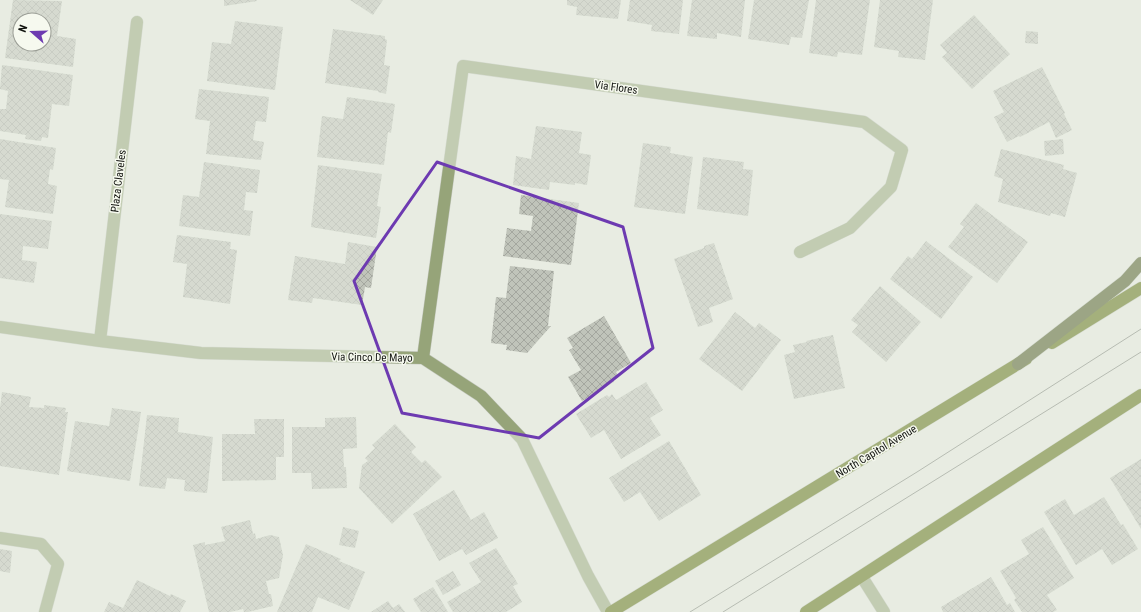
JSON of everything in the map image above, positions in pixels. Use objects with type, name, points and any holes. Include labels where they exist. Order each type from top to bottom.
[{"type":"highway","points":[[1018,364],[1126,282],[1141,263]]},
{"type":"main road","name":"North Capitol Avenue","points":[[610,612],[1141,288]]},
{"type":"main road","points":[[806,612],[1141,395]]},
{"type":"street","name":"Plaza Claveles","points":[[100,341],[137,22]]},
{"type":"street","name":"Via Flores","points":[[423,358],[464,66],[864,122],[902,150],[891,186],[850,228],[800,252]]},
{"type":"street","name":"Via Cinco De Mayo","points":[[0,327],[201,353],[423,358],[481,396],[522,439],[588,576],[610,612]]},
{"type":"street","points":[[0,538],[41,544],[58,564],[45,612]]},
{"type":"street","points":[[862,577],[884,612]]},
{"type":"highlighted area","points":[[437,162],[623,227],[653,348],[539,438],[402,413],[354,281]]},
{"type":"building","points":[[13,0],[62,1],[57,36],[76,39],[73,67],[5,58]]},
{"type":"building","points":[[224,0],[256,0],[257,1],[224,6]]},
{"type":"building","points":[[350,0],[383,0],[373,15]]},
{"type":"building","points":[[567,0],[621,0],[618,19],[576,15],[577,7],[567,5]]},
{"type":"building","points":[[630,0],[683,0],[679,34],[651,31],[652,25],[627,21]]},
{"type":"building","points":[[692,0],[745,0],[741,37],[717,33],[717,39],[687,36]]},
{"type":"building","points":[[754,0],[809,0],[802,38],[791,37],[789,45],[748,39]]},
{"type":"building","points":[[816,0],[870,0],[862,55],[838,52],[837,57],[809,53]]},
{"type":"building","points":[[880,0],[933,0],[925,60],[898,57],[899,51],[874,47]]},
{"type":"building","points":[[974,15],[1010,54],[972,89],[942,57],[947,53],[940,45]]},
{"type":"building","points":[[235,21],[283,27],[275,90],[207,81],[212,42],[231,44]]},
{"type":"building","points":[[333,29],[385,36],[385,39],[387,40],[384,65],[390,66],[386,94],[378,91],[325,83]]},
{"type":"building","points":[[1026,31],[1038,32],[1038,44],[1025,43]]},
{"type":"building","points":[[2,65],[73,75],[69,106],[52,104],[48,138],[42,137],[41,141],[25,139],[26,135],[0,131],[0,109],[6,109],[8,91],[0,89]]},
{"type":"building","points":[[1042,67],[1072,130],[1056,138],[1049,122],[1007,142],[994,117],[1004,112],[993,91]]},
{"type":"building","points":[[199,89],[269,97],[266,122],[256,121],[253,140],[264,142],[261,160],[206,154],[210,121],[195,119]]},
{"type":"building","points":[[347,97],[395,104],[391,133],[388,132],[384,165],[317,157],[322,116],[343,119]]},
{"type":"building","points":[[536,126],[582,132],[579,153],[591,155],[587,185],[550,182],[549,190],[513,185],[516,156],[531,159]]},
{"type":"building","points":[[0,139],[56,148],[53,170],[50,169],[48,184],[57,186],[53,214],[5,207],[9,180],[0,179]]},
{"type":"building","points":[[1063,139],[1064,154],[1045,156],[1044,141]]},
{"type":"building","points":[[643,143],[671,147],[670,153],[693,157],[685,214],[634,207]]},
{"type":"building","points":[[1001,149],[1064,165],[1063,169],[1077,173],[1065,217],[1051,213],[1050,216],[998,202],[1003,179],[994,176]]},
{"type":"building","points":[[703,157],[744,162],[743,169],[753,170],[748,216],[697,209]]},
{"type":"building","points":[[204,162],[260,170],[257,193],[246,192],[244,210],[253,211],[250,236],[179,226],[183,195],[199,197]]},
{"type":"building","points":[[318,165],[382,174],[377,206],[381,207],[376,238],[311,227]]},
{"type":"building","points":[[521,195],[579,203],[571,265],[503,256],[507,228],[531,231],[533,216],[519,214]]},
{"type":"building","points":[[976,203],[1028,242],[997,283],[948,247],[964,227],[960,224]]},
{"type":"building","points":[[0,214],[52,221],[48,249],[23,246],[22,260],[37,262],[34,283],[0,278]]},
{"type":"building","points":[[177,235],[231,242],[230,249],[237,250],[230,304],[183,297],[187,264],[173,262]]},
{"type":"building","points":[[926,241],[973,277],[941,319],[890,279],[908,256],[912,259]]},
{"type":"building","points":[[348,242],[377,247],[371,288],[365,287],[362,305],[313,298],[312,303],[288,300],[295,256],[345,264]]},
{"type":"building","points":[[714,243],[733,299],[709,308],[713,322],[698,327],[674,259]]},
{"type":"building","points":[[510,266],[554,271],[548,326],[551,326],[527,353],[506,350],[507,345],[491,343],[496,297],[506,298]]},
{"type":"building","points":[[880,286],[921,322],[886,362],[852,332],[858,325],[851,320]]},
{"type":"building","points":[[735,312],[755,328],[759,323],[781,340],[742,391],[699,359]]},
{"type":"building","points":[[604,316],[631,363],[616,372],[619,377],[614,380],[614,382],[582,401],[568,377],[581,370],[569,350],[573,348],[567,338]]},
{"type":"building","points":[[833,335],[845,388],[794,399],[784,355],[795,352],[793,345]]},
{"type":"building","points":[[646,382],[663,410],[650,418],[661,435],[621,459],[604,430],[591,438],[576,414],[607,395],[609,397],[612,394],[616,400]]},
{"type":"building","points":[[2,392],[31,397],[29,407],[44,408],[44,405],[66,408],[65,412],[68,412],[59,475],[0,466],[0,408]]},
{"type":"building","points":[[112,408],[141,412],[130,481],[67,471],[75,421],[109,426]]},
{"type":"building","points":[[147,415],[179,418],[178,432],[213,437],[207,493],[184,491],[185,480],[167,478],[165,489],[139,486]]},
{"type":"building","points":[[356,417],[357,448],[343,449],[347,488],[312,489],[311,473],[292,473],[292,427],[325,427],[325,418]]},
{"type":"building","points":[[254,419],[284,419],[284,457],[276,457],[276,480],[222,481],[222,434],[255,434]]},
{"type":"building","points":[[395,424],[416,447],[411,452],[422,463],[425,460],[442,477],[392,524],[359,488],[362,465],[368,461],[365,458],[375,448],[372,445]]},
{"type":"building","points":[[669,441],[701,495],[659,521],[640,492],[624,502],[609,478]]},
{"type":"building","points":[[1141,459],[1141,529],[1110,478]]},
{"type":"building","points":[[454,490],[471,520],[484,512],[498,538],[466,555],[462,549],[439,561],[413,514]]},
{"type":"building","points":[[1104,497],[1138,549],[1112,565],[1102,549],[1076,565],[1044,512],[1065,499],[1074,515]]},
{"type":"building","points":[[250,520],[253,534],[255,533],[256,539],[270,535],[279,537],[283,555],[279,578],[266,581],[269,594],[271,594],[273,606],[248,612],[244,612],[243,609],[230,612],[209,612],[193,545],[205,542],[205,545],[225,541],[221,527]]},
{"type":"building","points":[[343,527],[359,531],[355,548],[339,545]]},
{"type":"building","points":[[1043,527],[1074,578],[1047,595],[1057,610],[1053,612],[1022,612],[1014,600],[1016,598],[1000,571],[1029,554],[1021,540]]},
{"type":"building","points":[[306,544],[341,559],[339,561],[365,572],[349,610],[318,597],[312,612],[277,612]]},
{"type":"building","points":[[496,548],[518,584],[513,586],[522,602],[506,612],[453,612],[447,602],[481,582],[469,563]]},
{"type":"building","points":[[0,549],[12,551],[10,573],[0,571]]},
{"type":"building","points":[[453,571],[461,585],[443,595],[435,581]]},
{"type":"building","points":[[991,577],[1007,605],[1010,603],[1015,612],[943,612],[941,607]]},
{"type":"building","points":[[137,580],[170,596],[171,594],[186,601],[180,612],[104,612],[109,602],[123,608]]},
{"type":"building","points":[[433,587],[448,612],[421,612],[413,599]]},
{"type":"building","points":[[388,601],[393,608],[399,604],[405,612],[371,612]]},
{"type":"tram line","points":[[690,612],[917,472],[1141,329]]},
{"type":"tram line","points":[[723,612],[1141,352]]}]
